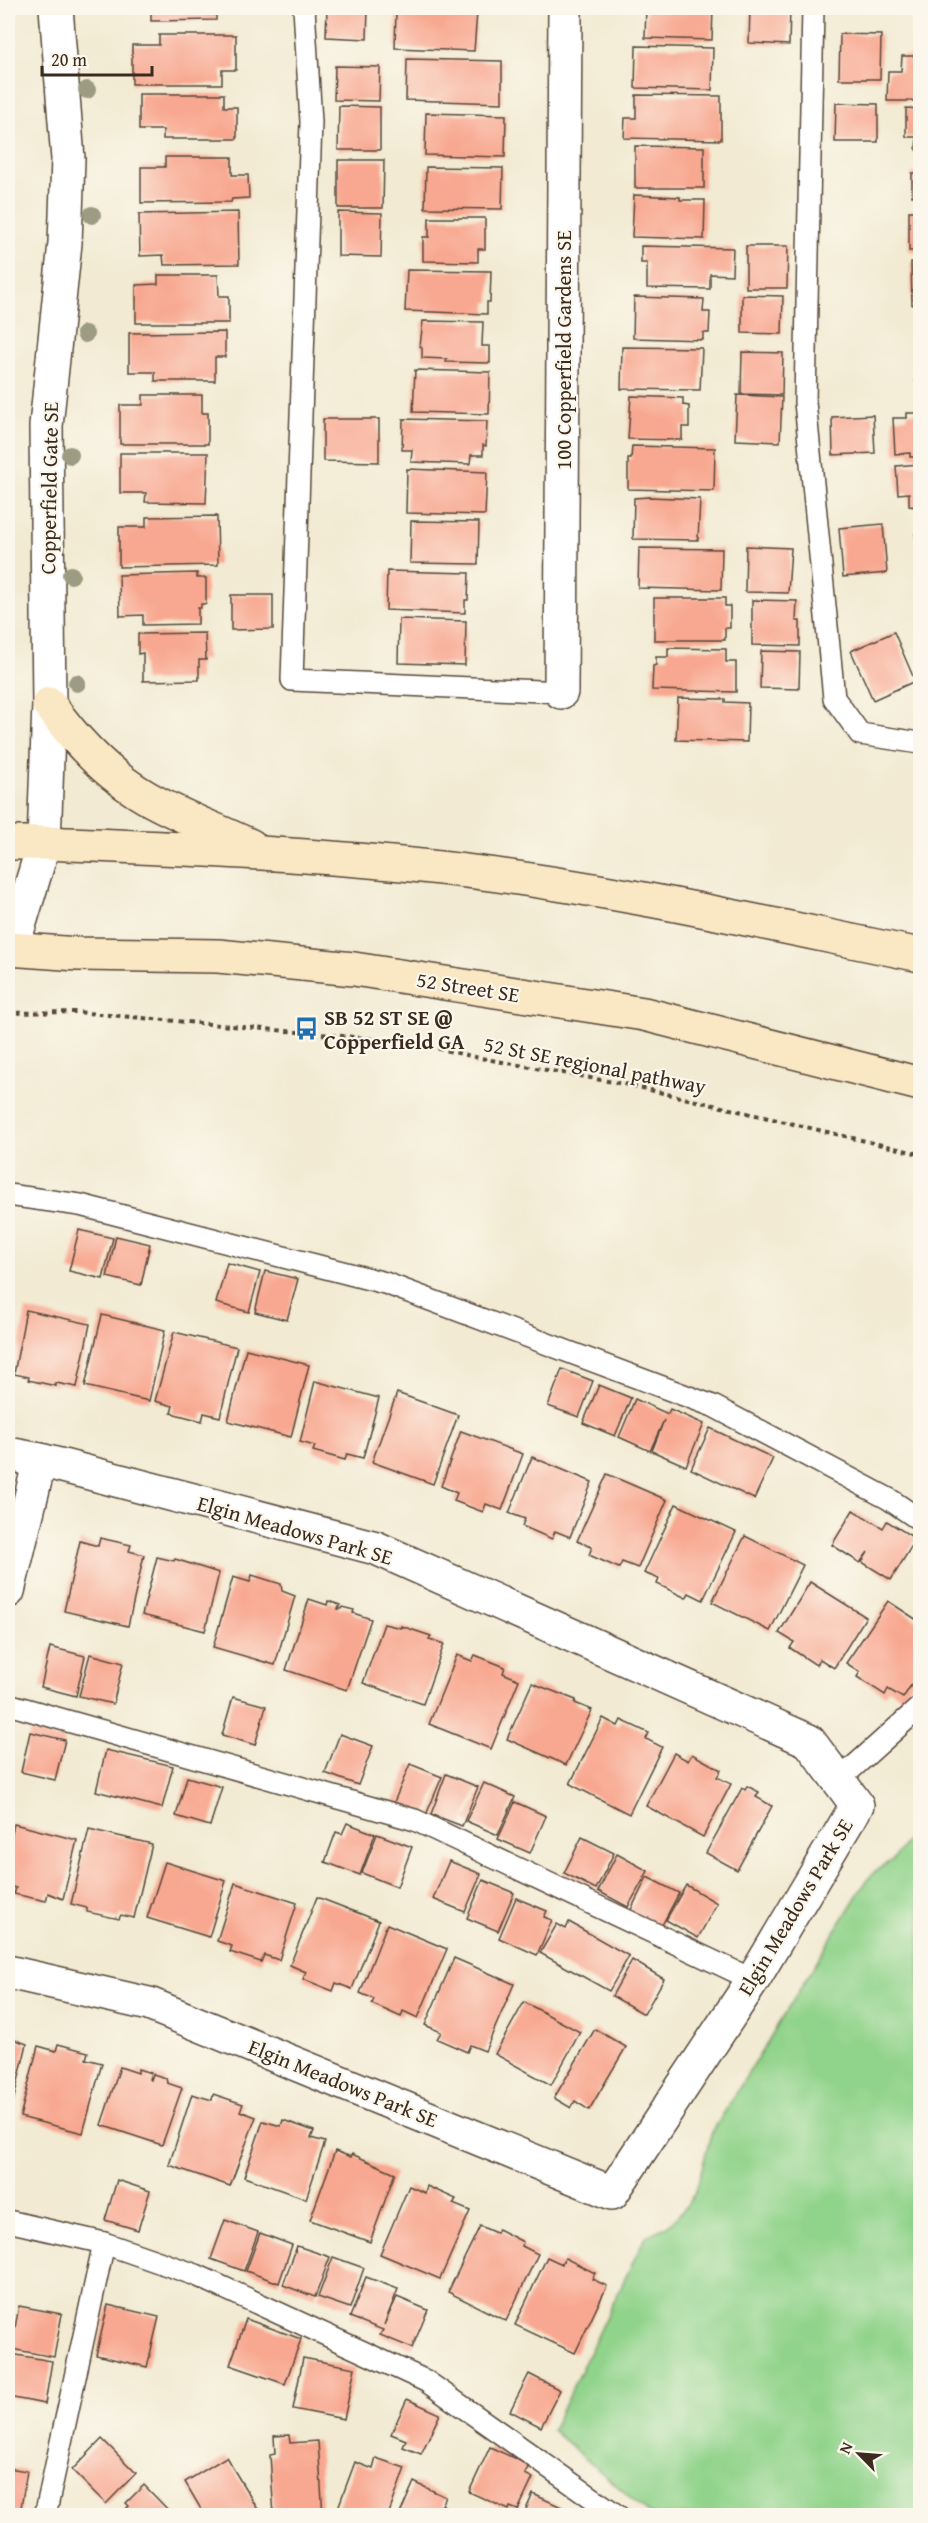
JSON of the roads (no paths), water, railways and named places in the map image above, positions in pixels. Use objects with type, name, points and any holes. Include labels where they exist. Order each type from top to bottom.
[{"type":"main road","points":[[49,704],[60,720],[106,768],[146,797],[267,853]]},
{"type":"main road","points":[[8,843],[267,853],[474,872],[646,898],[921,955]]},
{"type":"main road","name":"52 Street SE","points":[[9,944],[78,954],[218,956],[354,969],[644,1014],[921,1084]]},
{"type":"street","name":"Copperfield Gate SE","points":[[9,944],[44,843],[49,704],[46,426],[65,243],[68,159],[56,8]]},
{"type":"street","name":"100 Copperfield Gardens SE","points":[[561,692],[566,8]]},
{"type":"street","name":"Elgin Meadows Park SE","points":[[8,1454],[40,1460],[375,1548],[809,1741],[857,1805],[753,1980],[612,2193],[149,2004],[8,1972]]},
{"type":"street","points":[[8,1591],[40,1460]]},
{"type":"lane","points":[[304,8],[311,122],[292,680],[561,692]]},
{"type":"lane","points":[[813,8],[805,402],[834,699],[860,734],[921,743]]},
{"type":"lane","points":[[8,1195],[80,1205],[385,1283],[713,1406],[889,1499],[921,1520]]},
{"type":"lane","points":[[8,1704],[415,1820],[753,1980]]},
{"type":"lane","points":[[838,1780],[921,1707]]},
{"type":"lane","points":[[8,2221],[105,2243],[196,2275],[426,2381],[618,2516]]},
{"type":"lane","points":[[45,2516],[105,2243]]},
{"type":"place","name":"SB 52 ST SE @ Copperfield GA","points":[[306,1029]]}]
